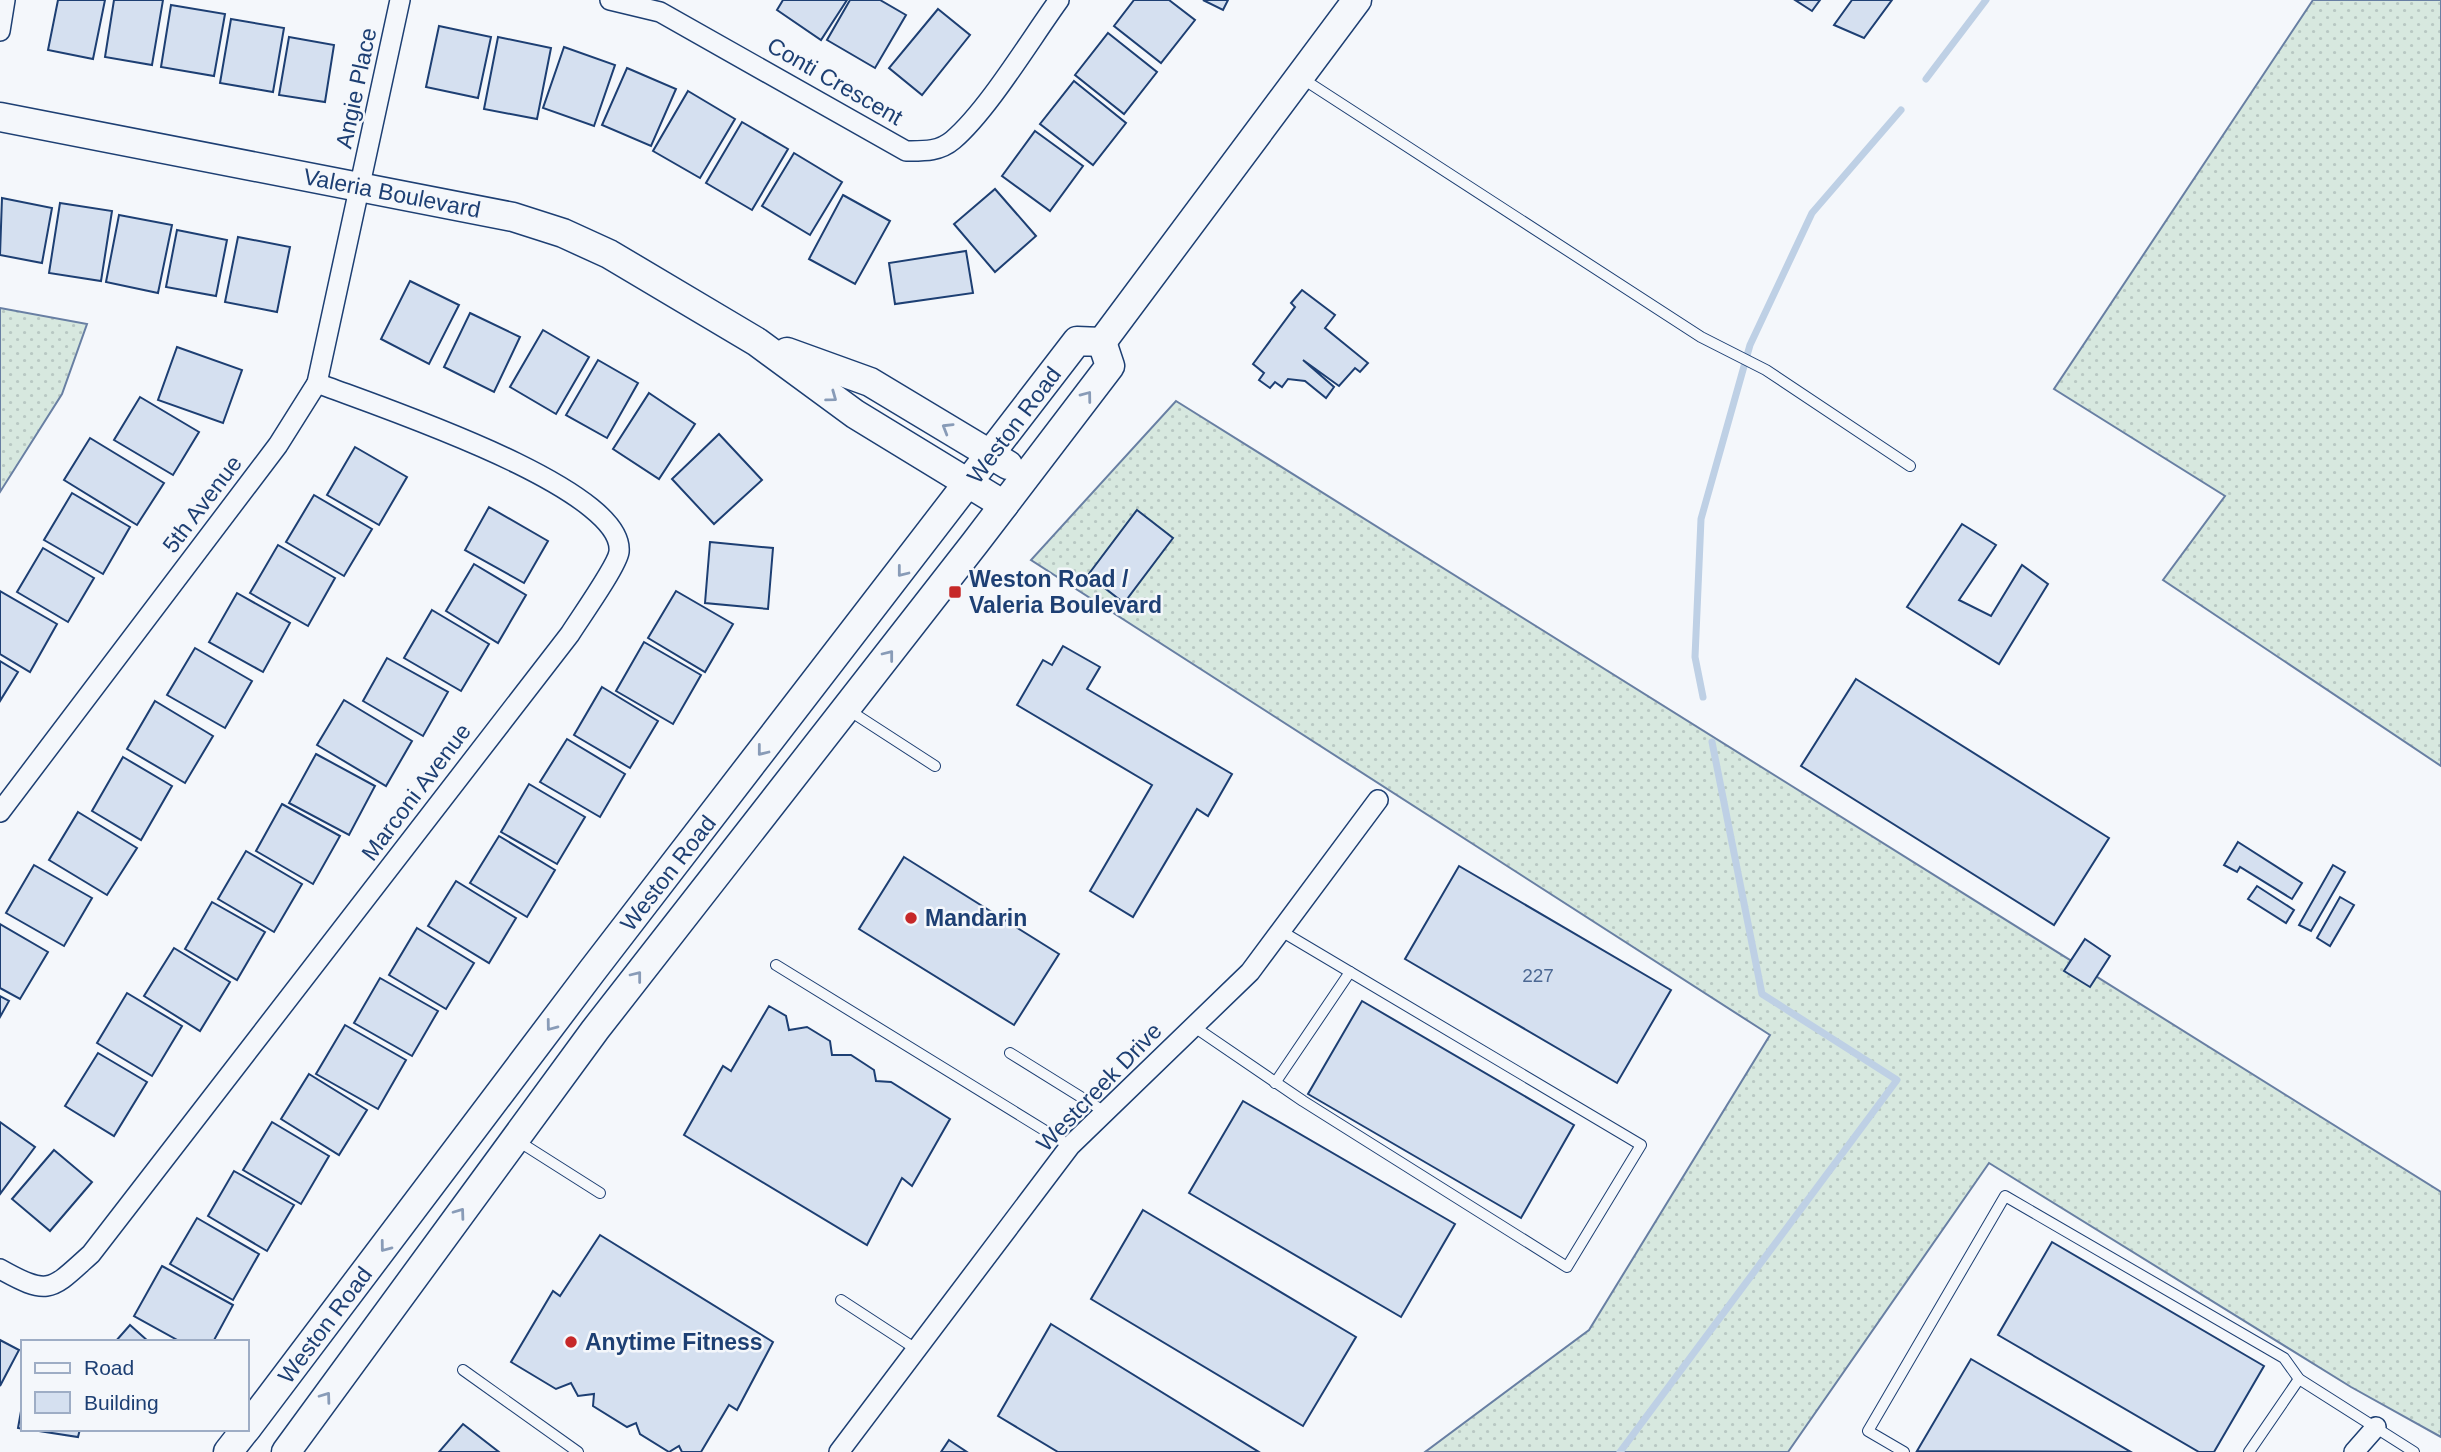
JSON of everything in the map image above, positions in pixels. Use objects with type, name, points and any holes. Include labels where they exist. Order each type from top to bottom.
[{"type":"main road","points":[[1101,342],[1357,0]]},
{"type":"main road","name":"Valeria Boulevard","points":[[0,117],[513,217],[564,233],[609,254],[758,342],[855,414],[1004,505]]},
{"type":"main road","name":"Weston Road","points":[[248,1425],[592,971],[992,455],[1077,341],[1101,342],[1110,366],[847,709],[595,1030],[286,1452]]},
{"type":"main road","name":"Valeria Boulevard","points":[[758,342],[870,382],[1027,476]]},
{"type":"main road","name":"Weston Road","points":[[228,1452],[244,1431]]},
{"type":"street","points":[[0,31],[5,0]]},
{"type":"street","name":"Angie Place","points":[[360,187],[400,0]]},
{"type":"street","name":"Conti Crescent","points":[[610,0],[660,12],[906,151],[930,152],[952,141],[960,132],[1059,0]]},
{"type":"street","name":"5th Avenue","points":[[0,812],[278,445],[317,383],[360,187]]},
{"type":"street","name":"Marconi Avenue","points":[[0,1269],[34,1287],[56,1286],[91,1254],[570,634],[619,553],[618,537],[605,517],[586,502],[503,455],[317,383]]},
{"type":"street","name":"Westcreek Drive","points":[[839,1452],[1070,1146],[1250,972],[1378,800]]},
{"type":"street","points":[[2354,1452],[2376,1427]]},
{"type":"lane","points":[[1299,77],[1701,337],[1751,362],[1910,466]]},
{"type":"lane","points":[[847,709],[935,766]]},
{"type":"lane","points":[[1193,1026],[1275,1083],[1567,1267],[1641,1145],[1281,931]]},
{"type":"lane","points":[[776,965],[1070,1146]]},
{"type":"lane","points":[[1275,1083],[1350,972]]},
{"type":"lane","points":[[1010,1052],[1105,1112]]},
{"type":"lane","points":[[515,1139],[600,1193]]},
{"type":"lane","points":[[1904,1452],[1868,1431],[2006,1196],[2284,1358],[2299,1379],[2414,1452]]},
{"type":"lane","points":[[841,1300],[916,1349]]},
{"type":"lane","points":[[463,1370],[578,1452]]},
{"type":"lane","points":[[2249,1452],[2299,1379]]},
{"type":"shaded area","points":[[2313,0],[2441,0],[2441,766],[2163,580],[2225,496],[2054,389]]},
{"type":"shaded area","points":[[0,308],[87,324],[62,394],[0,492]]},
{"type":"shaded area","points":[[1176,401],[2441,1192],[2441,1437],[2351,1387],[1989,1163],[1788,1452],[1425,1452],[1589,1330],[1770,1035],[1031,560]]},
{"type":"building","points":[[58,0],[105,0],[93,59],[48,50]]},
{"type":"building","points":[[114,0],[163,0],[152,65],[105,57]]},
{"type":"building","points":[[783,0],[847,0],[821,40],[777,10]]},
{"type":"building","points":[[850,0],[880,0],[906,15],[875,68],[827,40]]},
{"type":"building","points":[[1134,0],[1169,0],[1195,20],[1161,63],[1114,26]]},
{"type":"building","points":[[1203,0],[1228,0],[1223,10]]},
{"type":"building","points":[[1795,0],[1820,0],[1812,11]]},
{"type":"building","points":[[1852,0],[1892,0],[1864,38],[1834,25]]},
{"type":"building","points":[[171,5],[225,14],[214,76],[161,67]]},
{"type":"building","points":[[938,9],[970,35],[922,95],[889,68]]},
{"type":"building","points":[[231,19],[284,28],[273,92],[220,83]]},
{"type":"building","points":[[439,26],[491,37],[478,98],[426,87]]},
{"type":"building","points":[[1108,33],[1157,72],[1124,114],[1075,75]]},
{"type":"building","points":[[289,37],[334,45],[325,102],[279,95]]},
{"type":"building","points":[[498,37],[551,48],[537,119],[484,109]]},
{"type":"building","points":[[564,47],[615,65],[594,126],[543,108]]},
{"type":"building","points":[[627,68],[676,89],[651,146],[602,125]]},
{"type":"building","points":[[1074,81],[1126,123],[1093,165],[1040,124]]},
{"type":"building","points":[[688,91],[735,119],[700,178],[653,151]]},
{"type":"building","points":[[742,122],[788,149],[752,210],[706,183]]},
{"type":"building","points":[[1035,131],[1083,166],[1050,211],[1002,176]]},
{"type":"building","points":[[794,153],[842,182],[810,235],[762,206]]},
{"type":"building","points":[[995,189],[1036,236],[995,272],[954,224]]},
{"type":"building","points":[[843,195],[890,221],[855,284],[809,259]]},
{"type":"building","points":[[2,198],[52,208],[42,263],[0,255]]},
{"type":"building","points":[[60,203],[112,211],[101,281],[49,273]]},
{"type":"building","points":[[119,215],[172,225],[158,293],[106,282]]},
{"type":"building","points":[[177,230],[227,240],[216,296],[166,287]]},
{"type":"building","points":[[238,237],[290,247],[277,312],[225,302]]},
{"type":"building","points":[[966,251],[973,293],[895,304],[889,263]]},
{"type":"building","points":[[410,281],[459,305],[429,364],[381,339]]},
{"type":"building","points":[[1302,290],[1335,315],[1325,328],[1368,363],[1360,372],[1355,368],[1339,386],[1303,360],[1334,387],[1326,398],[1305,381],[1288,379],[1282,387],[1275,382],[1270,388],[1259,380],[1264,373],[1253,364],[1295,307],[1291,303]]},
{"type":"building","points":[[470,313],[520,337],[494,392],[444,367]]},
{"type":"building","points":[[543,330],[589,357],[556,414],[510,387]]},
{"type":"building","points":[[177,347],[242,370],[223,423],[158,400]]},
{"type":"building","points":[[598,360],[638,383],[607,438],[566,415]]},
{"type":"building","points":[[649,393],[695,424],[659,479],[613,449]]},
{"type":"building","points":[[140,397],[199,432],[173,475],[114,440]]},
{"type":"building","points":[[719,434],[762,480],[714,524],[672,479]]},
{"type":"building","points":[[90,438],[164,483],[137,525],[64,480]]},
{"type":"building","points":[[355,447],[407,477],[379,525],[327,495]]},
{"type":"building","points":[[72,493],[130,527],[103,574],[44,540]]},
{"type":"building","points":[[314,495],[372,529],[344,576],[286,542]]},
{"type":"building","points":[[489,507],[548,541],[524,583],[465,550]]},
{"type":"building","points":[[1137,510],[1173,538],[1124,603],[1088,575]]},
{"type":"building","points":[[1962,524],[1996,545],[1959,600],[1991,616],[2022,565],[2048,584],[1999,664],[1907,607]]},
{"type":"building","points":[[710,542],[773,548],[768,609],[705,603]]},
{"type":"building","points":[[278,545],[335,578],[308,626],[250,593]]},
{"type":"building","points":[[43,548],[94,578],[68,622],[17,592]]},
{"type":"building","points":[[474,564],[526,595],[498,643],[446,611]]},
{"type":"building","points":[[0,591],[57,624],[30,672],[0,654]]},
{"type":"building","points":[[676,591],[733,624],[705,672],[648,638]]},
{"type":"building","points":[[237,593],[290,623],[263,672],[209,642]]},
{"type":"building","points":[[432,610],[489,644],[461,691],[404,658]]},
{"type":"building","points":[[644,642],[701,675],[673,724],[616,691]]},
{"type":"building","points":[[1063,646],[1100,667],[1087,689],[1232,774],[1208,816],[1197,809],[1133,917],[1090,891],[1152,785],[1017,705],[1043,660],[1052,665]]},
{"type":"building","points":[[195,648],[252,681],[225,728],[167,695]]},
{"type":"building","points":[[387,658],[448,692],[423,736],[363,701]]},
{"type":"building","points":[[0,661],[18,672],[0,701]]},
{"type":"building","points":[[1856,679],[2109,838],[2054,925],[1801,766]]},
{"type":"building","points":[[602,687],[658,721],[630,768],[574,735]]},
{"type":"building","points":[[344,700],[412,741],[386,786],[317,745]]},
{"type":"building","points":[[155,701],[213,736],[185,783],[127,749]]},
{"type":"building","points":[[567,739],[625,774],[600,817],[540,782]]},
{"type":"building","points":[[316,754],[375,786],[349,835],[289,803]]},
{"type":"building","points":[[123,757],[172,786],[141,840],[92,811]]},
{"type":"building","points":[[529,784],[585,817],[557,864],[501,832]]},
{"type":"building","points":[[282,804],[340,836],[313,884],[256,851]]},
{"type":"building","points":[[78,812],[137,848],[107,895],[49,860]]},
{"type":"building","points":[[499,836],[555,870],[527,917],[470,883]]},
{"type":"building","points":[[2238,842],[2302,883],[2292,899],[2240,867],[2237,872],[2224,865]]},
{"type":"building","points":[[246,851],[302,884],[274,932],[218,899]]},
{"type":"building","points":[[904,857],[1059,954],[1014,1025],[859,929]]},
{"type":"building","points":[[34,865],[92,898],[64,946],[6,913]]},
{"type":"building","points":[[2333,865],[2345,872],[2311,931],[2299,925]]},
{"type":"building","points":[[1459,866],[1671,990],[1617,1083],[1405,959]]},
{"type":"building","points":[[456,881],[516,918],[489,963],[428,926]]},
{"type":"building","points":[[2257,886],[2294,910],[2286,923],[2248,899]]},
{"type":"building","points":[[2340,897],[2354,905],[2330,946],[2317,938]]},
{"type":"building","points":[[212,902],[265,932],[237,980],[185,949]]},
{"type":"building","points":[[0,924],[48,952],[20,999],[0,988]]},
{"type":"building","points":[[417,928],[474,963],[446,1009],[389,975]]},
{"type":"building","points":[[2085,939],[2110,956],[2090,987],[2064,971]]},
{"type":"building","points":[[174,948],[230,982],[200,1031],[144,996]]},
{"type":"building","points":[[380,978],[438,1011],[412,1056],[354,1023]]},
{"type":"building","points":[[127,993],[182,1026],[152,1076],[97,1043]]},
{"type":"building","points":[[0,996],[9,1001],[0,1017]]},
{"type":"building","points":[[1362,1001],[1574,1125],[1521,1218],[1308,1094]]},
{"type":"building","points":[[769,1006],[786,1016],[789,1030],[807,1027],[830,1041],[832,1055],[851,1055],[874,1070],[876,1081],[891,1082],[950,1119],[912,1186],[902,1178],[867,1245],[684,1135],[723,1066],[731,1071]]},
{"type":"building","points":[[345,1025],[406,1060],[378,1109],[316,1074]]},
{"type":"building","points":[[98,1053],[147,1082],[114,1136],[65,1106]]},
{"type":"building","points":[[309,1074],[367,1110],[339,1155],[281,1119]]},
{"type":"building","points":[[1243,1101],[1455,1224],[1401,1317],[1189,1193]]},
{"type":"building","points":[[0,1122],[35,1147],[0,1194]]},
{"type":"building","points":[[272,1122],[329,1156],[301,1204],[243,1170]]},
{"type":"building","points":[[54,1150],[92,1182],[50,1231],[12,1199]]},
{"type":"building","points":[[234,1171],[294,1205],[267,1251],[208,1216]]},
{"type":"building","points":[[1143,1210],[1356,1337],[1303,1426],[1091,1299]]},
{"type":"building","points":[[197,1218],[259,1254],[233,1300],[170,1264]]},
{"type":"building","points":[[600,1235],[773,1342],[737,1410],[729,1405],[701,1452],[682,1452],[679,1446],[669,1452],[640,1434],[636,1423],[627,1427],[593,1406],[594,1394],[578,1396],[571,1383],[556,1389],[511,1362],[553,1291],[560,1296]]},
{"type":"building","points":[[2052,1242],[2264,1366],[2214,1452],[2199,1452],[1998,1335]]},
{"type":"building","points":[[162,1266],[233,1305],[214,1340],[177,1340],[134,1316]]},
{"type":"building","points":[[1051,1324],[1259,1452],[1058,1452],[998,1416]]},
{"type":"building","points":[[130,1325],[147,1340],[117,1340]]},
{"type":"building","points":[[0,1340],[19,1350],[0,1386]]},
{"type":"building","points":[[1971,1359],[2131,1452],[1917,1451]]},
{"type":"building","points":[[463,1424],[499,1452],[439,1452]]},
{"type":"building","points":[[39,1431],[80,1431],[78,1437]]},
{"type":"building","points":[[949,1440],[967,1452],[941,1452]]},
{"type":"waterway","points":[[1926,79],[1986,0]]},
{"type":"waterway","points":[[1703,697],[1695,657],[1701,519],[1750,345],[1812,213],[1901,110]]},
{"type":"waterway","points":[[1620,1452],[1897,1080],[1762,994],[1712,742]]},
{"type":"place","name":"Weston Road / Valeria Boulevard","points":[[955,592]]},
{"type":"place","name":"Mandarin","points":[[911,918]]},
{"type":"place","name":"Anytime Fitness","points":[[571,1342]]}]
